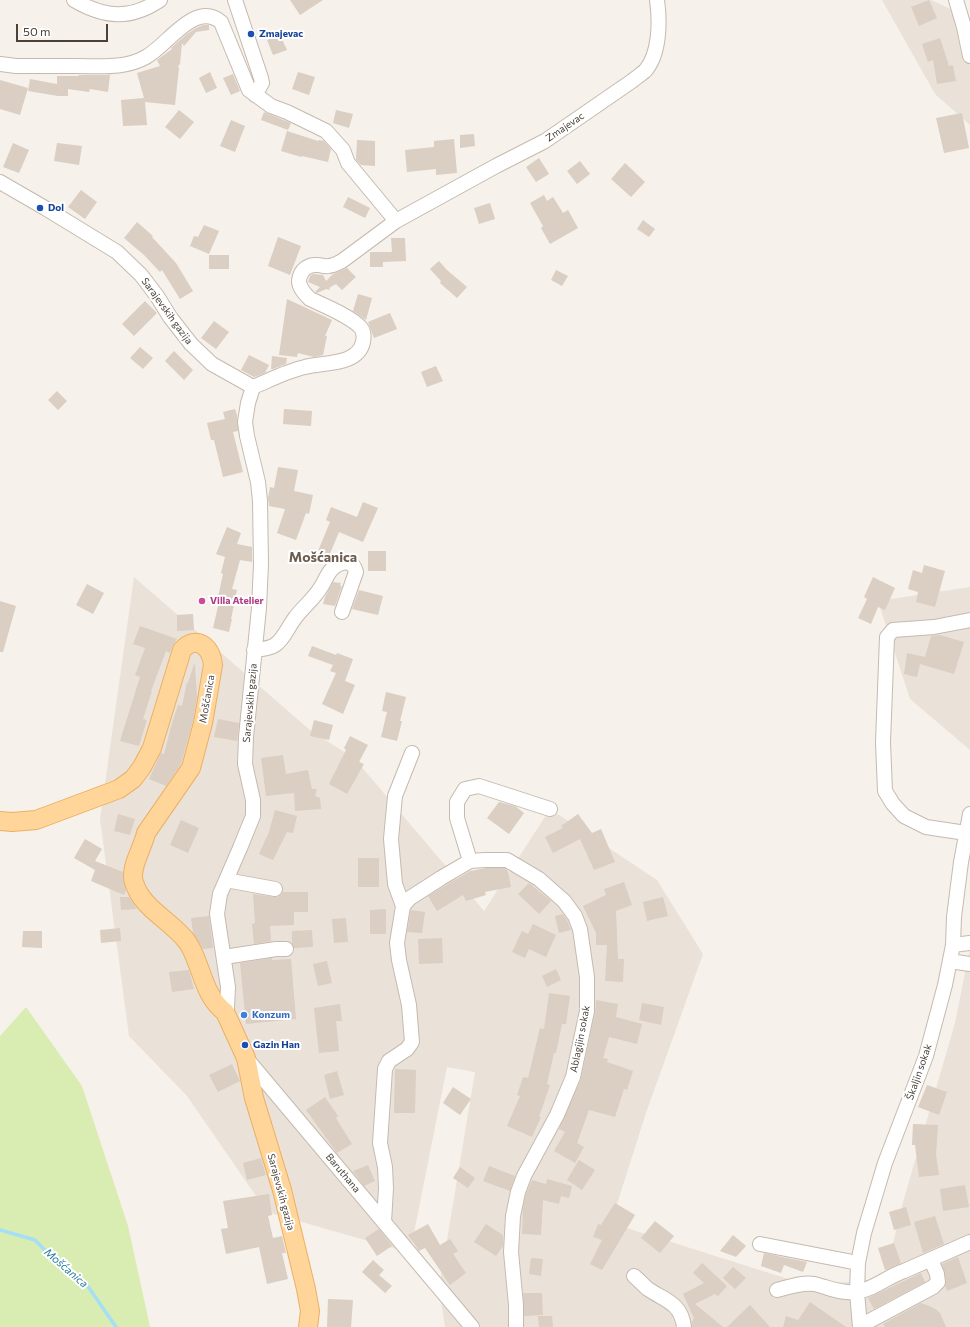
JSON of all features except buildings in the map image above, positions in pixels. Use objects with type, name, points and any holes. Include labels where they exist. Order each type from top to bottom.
[{"type":"main road","name":"Mošćanica","points":[[0,821],[12,822],[36,820],[119,789],[133,779],[142,767],[152,748],[182,650],[192,642],[200,643],[208,649],[212,656],[213,665],[203,722],[191,768],[146,833],[144,844],[133,870],[133,882],[148,906],[175,929],[188,944],[210,994],[220,1008],[225,1012]]},
{"type":"main road","name":"Baruthana","points":[[225,1012],[246,1058]]},
{"type":"main road","name":"Sarajevskih gazija","points":[[246,1058],[254,1098],[282,1190],[306,1289],[310,1311],[308,1327]]},
{"type":"street","points":[[74,0],[89,9],[123,15],[138,12],[160,0]]},
{"type":"street","points":[[235,0],[261,78],[262,83],[255,95]]},
{"type":"street","name":"Zmajevac","points":[[396,221],[545,141],[632,81],[645,70],[652,58],[656,46],[658,25],[657,0]]},
{"type":"street","points":[[956,0],[964,27],[970,56]]},
{"type":"street","points":[[0,64],[16,66],[115,66],[134,64],[147,57],[157,49],[177,27],[193,13],[203,10],[211,12],[216,15],[221,22],[249,90],[271,106],[326,131],[343,150],[348,163],[396,221],[366,244],[334,265],[327,267],[319,265],[310,266],[302,270],[299,284],[304,294],[310,299],[353,322],[361,328],[364,335],[362,346],[354,356],[340,362],[323,363],[304,367],[253,387]]},
{"type":"street","name":"Sarajevskih gazija","points":[[0,182],[117,252],[141,275],[191,344],[212,364],[253,387],[248,403],[245,422],[258,482],[260,501],[260,571],[245,764],[253,800],[252,816],[220,894],[217,914],[228,987],[227,1008],[225,1012]]},
{"type":"street","points":[[254,650],[270,648],[281,639],[295,617],[318,592],[330,571],[339,564],[346,563],[352,564],[356,572],[342,612]]},
{"type":"street","points":[[969,822],[926,826],[904,816],[893,804],[886,791],[883,742],[887,637],[893,630],[934,627],[970,620]]},
{"type":"street","points":[[384,1222],[386,1188],[385,1167],[380,1143],[385,1069],[389,1061],[407,1049],[412,1042],[409,1005],[400,966],[397,943],[403,906],[395,884],[391,839],[395,796],[412,753]]},
{"type":"street","points":[[470,862],[457,818],[457,802],[465,789],[479,786],[550,809]]},
{"type":"street","name":"Škaljin sokak","points":[[860,1326],[857,1292],[858,1263],[864,1233],[885,1163],[926,1056],[945,985],[953,945],[955,909],[969,822]]},
{"type":"street","name":"Ablagijin sokak","points":[[403,906],[410,898],[441,878],[470,862],[507,860],[539,880],[564,901],[575,916],[580,929],[587,977],[587,1011],[572,1077],[557,1115],[524,1176],[518,1192],[514,1210],[511,1252],[516,1305],[516,1327]]},
{"type":"street","points":[[226,880],[275,889]]},
{"type":"street","points":[[953,945],[970,943]]},
{"type":"street","points":[[224,958],[276,949],[286,949]]},
{"type":"street","points":[[950,961],[970,964]]},
{"type":"street","name":"Baruthana","points":[[246,1058],[472,1327]]},
{"type":"street","points":[[777,1290],[804,1284],[814,1284],[846,1292],[857,1292],[970,1242]]},
{"type":"street","points":[[760,1244],[858,1263]]},
{"type":"street","points":[[860,1326],[933,1287],[938,1282],[937,1274],[931,1260]]},
{"type":"street","points":[[634,1276],[648,1289],[670,1302],[678,1309],[683,1318],[684,1327]]},
{"type":"shaded area","points":[[882,0],[931,0],[970,18],[970,125],[935,94]]},
{"type":"shaded area","points":[[134,577],[311,731],[354,758],[484,911],[550,809],[657,880],[703,954],[646,1113],[611,1223],[804,1284],[884,1280],[903,1202],[955,1023],[970,948],[970,1327],[445,1327],[439,1288],[475,1072],[447,1067],[410,1253],[267,1212],[187,1096],[129,1036],[100,819]]},
{"type":"shaded area","points":[[970,587],[970,750],[910,699],[878,601]]},
{"type":"green space","points":[[26,1007],[82,1086],[128,1226],[150,1327],[0,1327],[0,1036]]},
{"type":"waterway","name":"Mošćanica","points":[[0,1230],[35,1240],[55,1261],[87,1285],[116,1327]]},
{"type":"place","name":"Zmajevac","points":[[251,34]]},
{"type":"place","name":"Dol","points":[[40,208]]},
{"type":"place","name":"Villa Atelier","points":[[202,601]]},
{"type":"place","name":"Konzum","points":[[244,1015]]},
{"type":"place","name":"Gazin Han","points":[[245,1045]]},
{"type":"district","name":"Mošćanica","points":[[323,557]]}]
